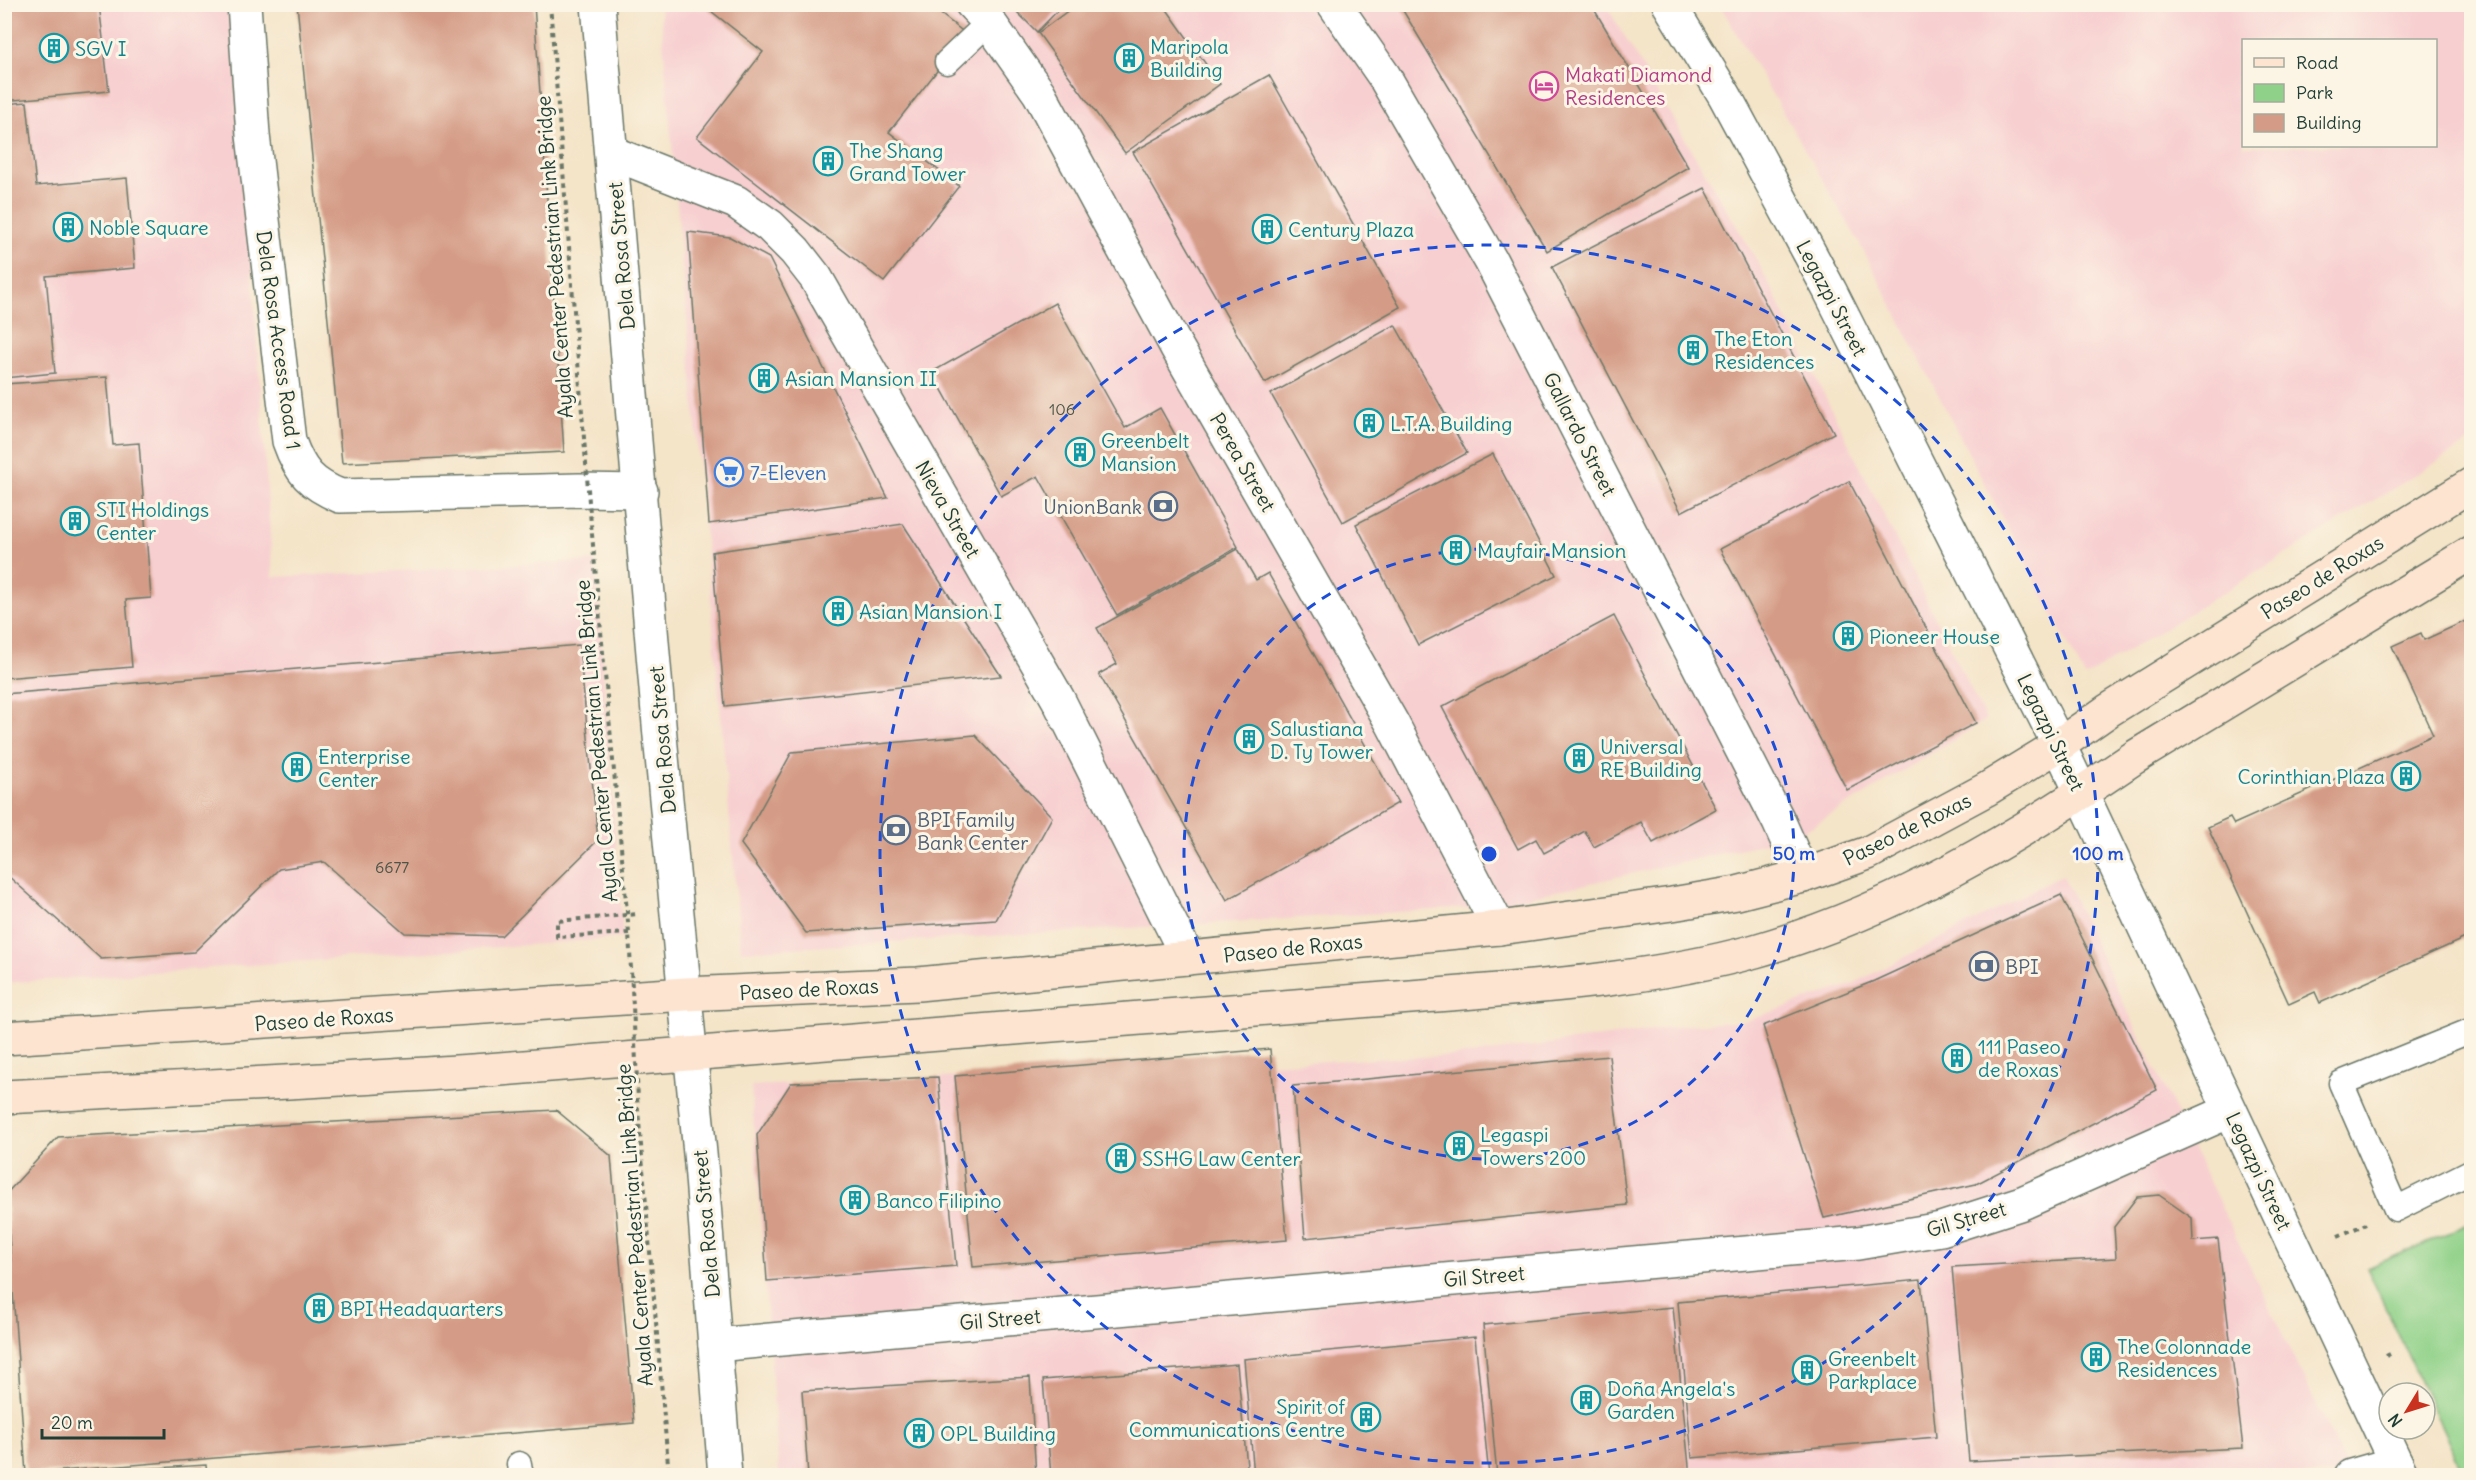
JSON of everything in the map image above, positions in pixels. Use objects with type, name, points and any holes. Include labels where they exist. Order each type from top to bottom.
[{"type":"main road","name":"Paseo de Roxas","points":[[4,1038],[686,994],[918,984],[1500,928],[1683,902],[1803,876],[1868,853],[1987,789],[2472,484]]},
{"type":"main road","points":[[4,1097],[474,1071],[1507,989],[1700,965],[1762,949],[1884,904],[1943,875],[2081,794],[2135,757],[2472,552]]},
{"type":"street","name":"Dela Rosa Access Road 1","points":[[244,4],[253,135],[289,441],[297,466],[320,487],[340,496],[579,490],[641,491]]},
{"type":"street","name":"Dela Rosa Street","points":[[598,4],[660,736],[679,911],[725,1476]]},
{"type":"street","name":"Gallardo Street","points":[[1334,4],[1384,76],[1491,261],[1773,811],[1803,876]]},
{"type":"street","name":"Legazpi Street","points":[[1669,4],[1725,96],[1830,291],[2059,745],[2399,1469]]},
{"type":"street","name":"Perea Street","points":[[981,13],[1039,93],[1176,346],[1392,723],[1500,928]]},
{"type":"street","name":"Nieva Street","points":[[612,153],[736,202],[770,226],[795,251],[816,278],[1058,699],[1188,958]]},
{"type":"street","name":"Gil Street","points":[[715,1345],[1858,1243],[1941,1229],[2022,1203],[2230,1111]]},
{"type":"street","points":[[2351,1476],[2399,1469]]},
{"type":"lane","points":[[946,62],[981,13]]},
{"type":"lane","points":[[2472,1030],[2341,1083],[2396,1209],[2472,1171]]},
{"type":"path","name":"Ayala Center Pedestrian Link Bridge","points":[[550,4],[588,490],[630,933],[638,1098],[669,1476]]},
{"type":"path","points":[[630,933],[557,937],[557,921],[679,911]]},
{"type":"shaded area","points":[[5,5],[234,5],[273,577],[595,561],[623,938],[5,983]]},
{"type":"shaded area","points":[[660,5],[1606,5],[1760,266],[1986,720],[1796,836],[1485,907],[741,951]]},
{"type":"shaded area","points":[[1720,5],[2471,5],[2471,441],[2085,677],[1859,242]]},
{"type":"shaded area","points":[[2062,875],[2350,1475],[779,1475],[751,1086],[1468,1055],[1689,1025],[1746,1021],[1853,984]]},
{"type":"green space","points":[[2471,1223],[2472,1475],[2465,1476],[2437,1417],[2437,1381],[2420,1381],[2367,1268]]},
{"type":"building","name":"SGV I","points":[[4,4],[99,4],[109,91],[4,101]]},
{"type":"building","points":[[297,4],[534,4],[564,452],[342,463]]},
{"type":"building","name":"The Shang Grand Tower","points":[[702,4],[928,4],[966,34],[889,132],[959,186],[884,282],[697,137],[763,52]]},
{"type":"building","points":[[1009,4],[1064,4],[1037,32]]},
{"type":"building","name":"Maripola Building","points":[[1077,4],[1163,4],[1220,84],[1125,153],[1038,33]]},
{"type":"building","name":"Makati Diamond Residences","points":[[1399,4],[1591,4],[1688,167],[1547,251]]},
{"type":"building","name":"Century Plaza","points":[[1269,75],[1400,307],[1265,383],[1133,152]]},
{"type":"building","name":"Noble Square","points":[[27,102],[36,186],[127,178],[135,268],[46,276],[55,373],[4,378],[4,104]]},
{"type":"building","name":"The Eton Residences","points":[[1705,188],[1834,433],[1681,512],[1552,267]]},
{"type":"building","name":"Asian Mansion II","points":[[688,232],[730,237],[769,258],[888,498],[709,524]]},
{"type":"building","name":"Greenbelt Mansion","points":[[1055,303],[1125,428],[1160,408],[1238,547],[1117,615],[1038,476],[1001,496],[932,372]]},
{"type":"building","name":"L.T.A. Building","points":[[1395,325],[1467,453],[1343,522],[1271,394]]},
{"type":"building","name":"STI Holdings Center","points":[[107,377],[113,445],[139,443],[151,598],[126,600],[132,667],[4,678],[4,384]]},
{"type":"building","name":"Mayfair Mansion","points":[[1493,454],[1556,575],[1418,645],[1356,524]]},
{"type":"building","name":"Pioneer House","points":[[1849,481],[1976,723],[1847,790],[1720,549]]},
{"type":"building","name":"Asian Mansion I","points":[[903,524],[1001,676],[725,706],[712,552]]},
{"type":"building","name":"Salustiana D. Ty Tower","points":[[1238,549],[1256,580],[1268,573],[1398,803],[1227,900],[1099,674],[1117,664],[1097,628]]},
{"type":"building","name":"Universal RE Building","points":[[1614,616],[1716,809],[1653,843],[1641,822],[1594,847],[1585,831],[1544,853],[1536,839],[1518,849],[1442,707]]},
{"type":"building","name":"Corinthian Plaza","points":[[2472,618],[2472,935],[2320,1003],[2315,992],[2289,1004],[2208,827],[2230,817],[2234,824],[2433,735],[2392,646],[2421,633],[2424,640]]},
{"type":"building","name":"Enterprise Center","points":[[579,645],[598,840],[501,936],[405,933],[324,862],[279,869],[194,952],[101,959],[7,875],[4,846],[4,694]]},
{"type":"building","name":"BPI Family Bank Center","points":[[975,735],[1052,817],[996,920],[806,933],[741,844],[792,752]]},
{"type":"building","name":"111 Paseo de Roxas","points":[[2061,895],[2157,1090],[1976,1184],[1824,1218],[1763,1026],[1874,981]]},
{"type":"building","name":"SSHG Law Center","points":[[1270,1049],[1287,1240],[973,1267],[955,1076]]},
{"type":"building","name":"Legaspi Towers 200","points":[[1609,1056],[1627,1205],[1305,1238],[1293,1086]]},
{"type":"building","name":"Banco Filipino","points":[[938,1077],[956,1266],[767,1281],[757,1135],[791,1083]]},
{"type":"building","name":"BPI Headquarters","points":[[556,1110],[611,1156],[634,1423],[26,1474],[6,1194],[58,1137]]},
{"type":"building","name":"The Colonnade Residences","points":[[2159,1195],[2192,1218],[2193,1241],[2218,1239],[2243,1448],[1969,1461],[1952,1267],[2116,1258],[2114,1227],[2137,1197]]},
{"type":"building","name":"Greenbelt Parkplace","points":[[1921,1280],[1936,1437],[1692,1458],[1678,1302]]},
{"type":"building","name":"Doña Angela's Garden","points":[[1673,1307],[1690,1476],[1497,1476],[1483,1325]]},
{"type":"building","name":"Spirit of Communications Centre","points":[[1475,1337],[1489,1476],[1254,1476],[1244,1359]]},
{"type":"building","points":[[1237,1364],[1248,1476],[1051,1476],[1043,1380]]},
{"type":"building","name":"OPL Building","points":[[1030,1377],[1036,1476],[808,1476],[802,1391]]},
{"type":"building","points":[[206,1465],[207,1476],[60,1476],[60,1474]]},
{"type":"place","name":"SGV I","points":[[54,48]]},
{"type":"place","name":"Maripola Building","points":[[1129,58]]},
{"type":"place","name":"Makati Diamond Residences","points":[[1544,86]]},
{"type":"place","name":"The Shang Grand Tower","points":[[828,161]]},
{"type":"place","name":"Noble Square","points":[[68,227]]},
{"type":"place","name":"Century Plaza","points":[[1267,229]]},
{"type":"place","name":"The Eton Residences","points":[[1693,350]]},
{"type":"place","name":"Asian Mansion II","points":[[764,378]]},
{"type":"place","name":"L.T.A. Building","points":[[1369,423]]},
{"type":"place","name":"Greenbelt Mansion","points":[[1080,452]]},
{"type":"place","name":"7-Eleven","points":[[729,472]]},
{"type":"place","name":"UnionBank","points":[[1163,506]]},
{"type":"place","name":"STI Holdings Center","points":[[75,521]]},
{"type":"place","name":"Mayfair Mansion","points":[[1456,550]]},
{"type":"place","name":"Asian Mansion I","points":[[838,611]]},
{"type":"place","name":"Pioneer House","points":[[1848,636]]},
{"type":"place","name":"Salustiana D. Ty Tower","points":[[1249,739]]},
{"type":"place","name":"Universal RE Building","points":[[1579,758]]},
{"type":"place","name":"Enterprise Center","points":[[297,767]]},
{"type":"place","name":"Corinthian Plaza","points":[[2406,776]]},
{"type":"place","name":"BPI Family Bank Center","points":[[896,830]]},
{"type":"place","name":"BPI","points":[[1984,966]]},
{"type":"place","name":"111 Paseo de Roxas","points":[[1957,1058]]},
{"type":"place","name":"Legaspi Towers 200","points":[[1459,1146]]},
{"type":"place","name":"SSHG Law Center","points":[[1121,1158]]},
{"type":"place","name":"Banco Filipino","points":[[855,1200]]},
{"type":"place","name":"BPI Headquarters","points":[[319,1308]]},
{"type":"place","name":"The Colonnade Residences","points":[[2096,1357]]},
{"type":"place","name":"Greenbelt Parkplace","points":[[1807,1370]]},
{"type":"place","name":"Doña Angela's Garden","points":[[1586,1400]]},
{"type":"place","name":"Spirit of Communications Centre","points":[[1366,1417]]},
{"type":"place","name":"OPL Building","points":[[919,1433]]}]
